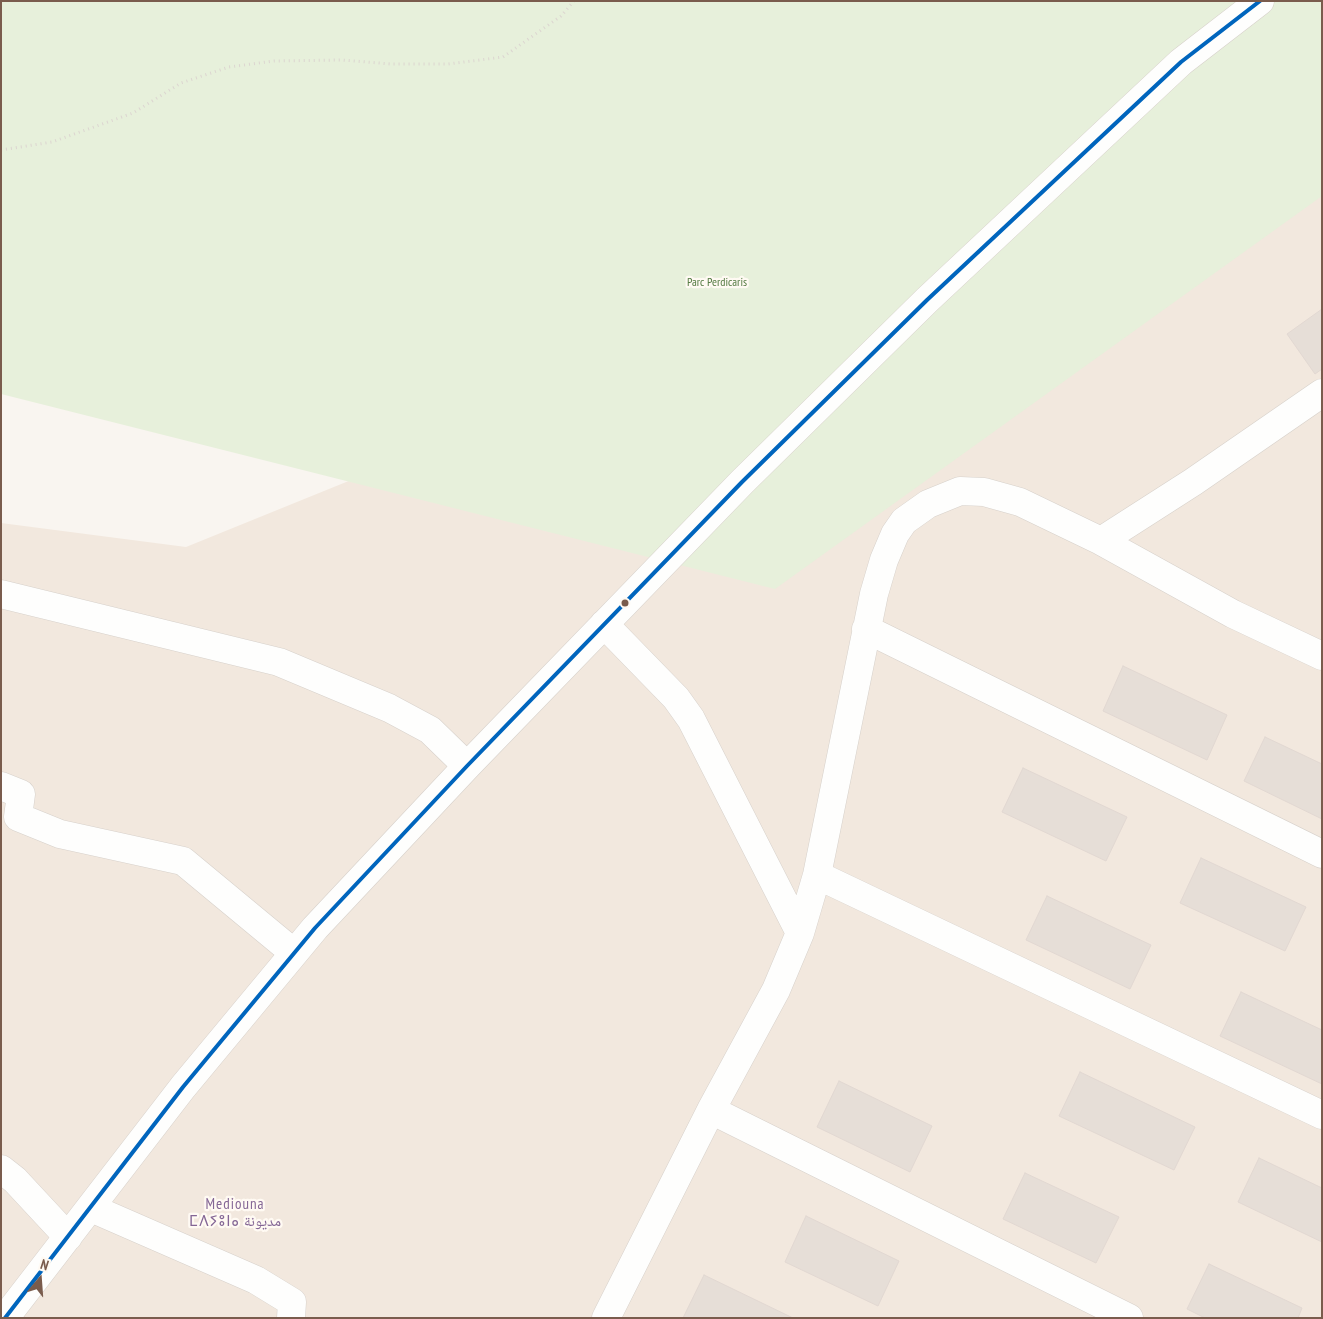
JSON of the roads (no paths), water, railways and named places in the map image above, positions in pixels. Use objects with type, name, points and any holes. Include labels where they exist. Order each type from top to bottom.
[{"type":"street","points":[[5,1318],[183,1087],[294,953],[315,928],[467,766],[742,482],[927,300],[1181,62],[1260,1]]},
{"type":"street","points":[[1101,541],[1193,482],[1322,393]]},
{"type":"street","points":[[606,1318],[711,1110],[776,990],[800,933],[817,875],[866,629],[884,560],[895,534],[904,521],[928,504],[960,491],[984,492],[1020,502],[1101,541],[1232,614],[1322,656]]},
{"type":"street","points":[[1,594],[279,662],[390,708],[430,730],[467,766]]},
{"type":"street","points":[[604,624],[676,698],[692,719],[800,933]]},
{"type":"street","points":[[866,629],[1322,854]]},
{"type":"street","points":[[1,786],[21,794],[18,817],[60,834],[183,861],[294,953]]},
{"type":"street","points":[[817,875],[1322,1115]]},
{"type":"street","points":[[711,1110],[1129,1318]]},
{"type":"street","points":[[1,1169],[15,1180],[68,1237]]},
{"type":"street","points":[[91,1208],[256,1280],[292,1302],[291,1318]]},
{"type":"district","name":"Mediouna ⵎⴷⵢⵓⵏⴰ مديونة","points":[[235,1214]]},
{"type":"park label","name":"Parc Perdicaris","points":[[717,283]]}]
